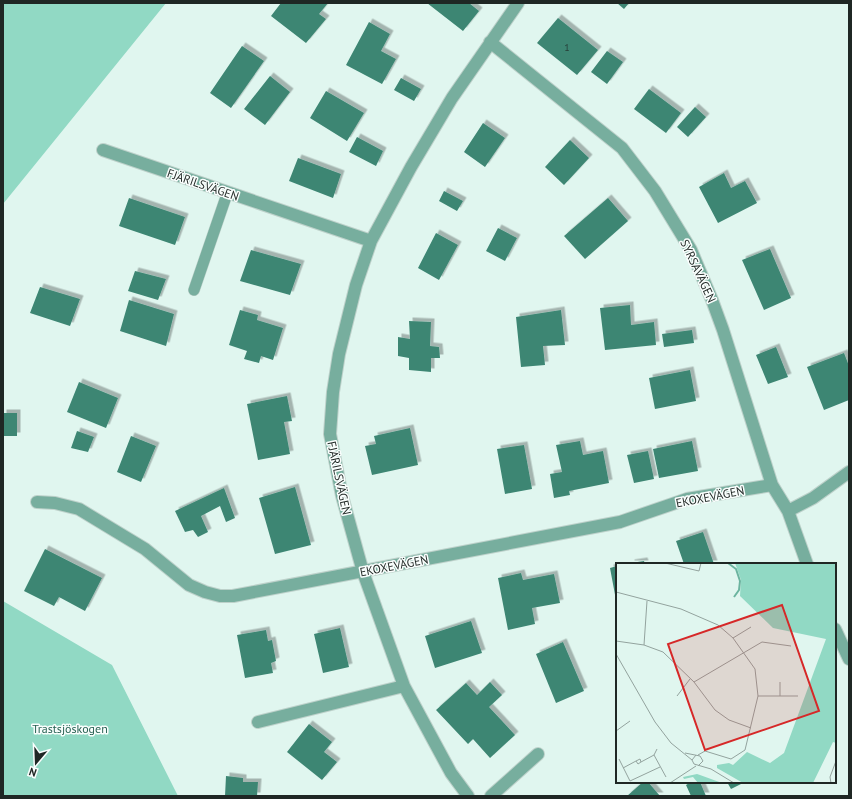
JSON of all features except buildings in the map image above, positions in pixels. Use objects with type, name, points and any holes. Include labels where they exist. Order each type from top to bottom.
[{"type":"street","name":"FJÄRILSVÄGEN","points":[[468,796],[451,773],[404,686],[363,572],[342,496],[330,434],[333,392],[339,354],[356,285],[371,241],[444,110],[518,3]]},
{"type":"street","name":"SYRSAVÄGEN","points":[[490,42],[622,148],[655,191],[691,250],[723,330],[772,486],[788,511],[807,563]]},
{"type":"street","name":"FJÄRILSVÄGEN","points":[[103,150],[227,194],[371,241]]},
{"type":"street","points":[[788,511],[813,498],[849,472]]},
{"type":"street","name":"EKOXEVÄGEN","points":[[37,502],[66,505],[79,509],[145,549],[189,585],[205,592],[220,596],[234,596],[620,522],[687,499],[772,486]]},
{"type":"street","points":[[836,631],[849,659]]},
{"type":"street","points":[[258,722],[404,686]]},
{"type":"street","points":[[491,796],[538,754]]},
{"type":"lane","points":[[194,290],[227,194]]},
{"type":"green space","points":[[3,3],[166,3],[3,204]]},
{"type":"green space","name":"Trastsjöskogen","points":[[3,601],[112,665],[178,796],[3,796]]}]
